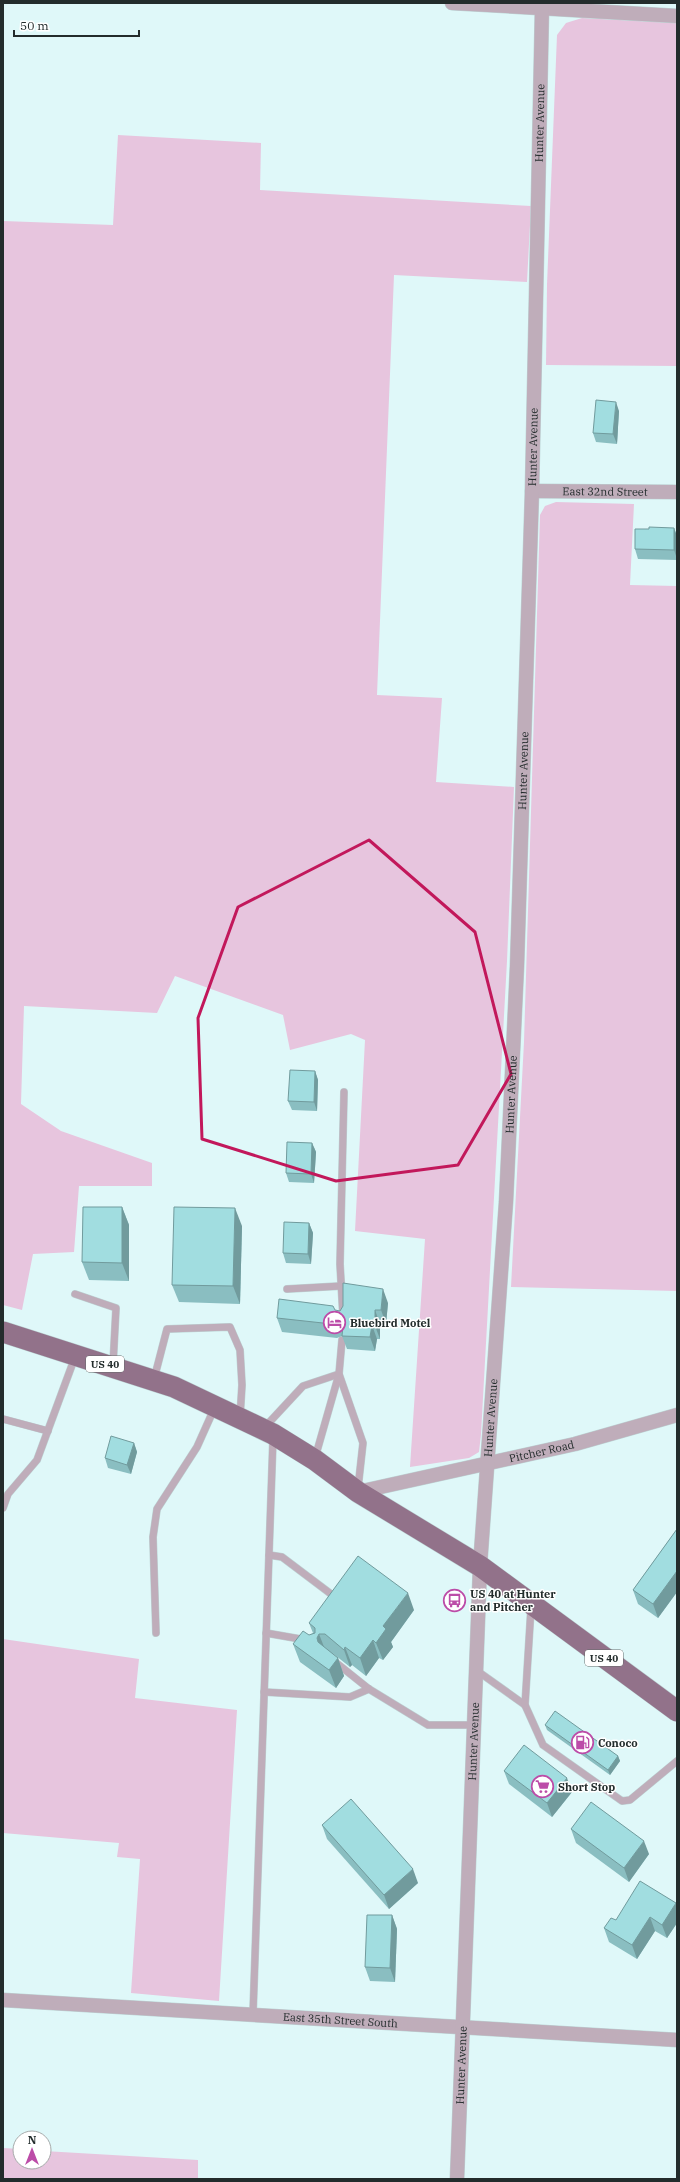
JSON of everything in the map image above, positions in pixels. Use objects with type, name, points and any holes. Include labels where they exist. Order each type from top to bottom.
[{"type":"main road","name":"US 40","points":[[3,1332],[174,1387],[268,1432],[315,1460],[358,1492],[480,1566],[677,1711]]},
{"type":"street","points":[[452,3],[677,16]]},
{"type":"street","name":"Hunter Avenue","points":[[457,2179],[480,1566],[506,1202],[517,966],[532,491],[542,8]]},
{"type":"street","name":"East 32nd Street","points":[[532,491],[677,492]]},
{"type":"street","name":"Pitcher Road","points":[[358,1492],[575,1444],[677,1415]]},
{"type":"street","name":"East 35th Street South","points":[[3,2000],[677,2040]]},
{"type":"lane","points":[[343,1320],[340,1264],[344,1092]]},
{"type":"lane","points":[[287,1289],[341,1286]]},
{"type":"lane","points":[[75,1294],[116,1308],[113,1367]]},
{"type":"lane","points":[[153,1381],[168,1329],[230,1327],[240,1350],[242,1385],[240,1419]]},
{"type":"lane","points":[[315,1460],[339,1374],[342,1340]]},
{"type":"lane","points":[[3,1508],[8,1494],[38,1460],[76,1355]]},
{"type":"lane","points":[[252,2014],[269,1555],[268,1432],[303,1386],[339,1374]]},
{"type":"lane","points":[[339,1374],[363,1443],[358,1492]]},
{"type":"lane","points":[[156,1633],[153,1537],[157,1509],[197,1447],[215,1407]]},
{"type":"lane","points":[[3,1419],[48,1431]]},
{"type":"lane","points":[[269,1555],[282,1557],[335,1597]]},
{"type":"lane","points":[[525,1705],[532,1604]]},
{"type":"lane","points":[[266,1633],[307,1640],[312,1644]]},
{"type":"lane","points":[[328,1656],[369,1689],[428,1725],[474,1725]]},
{"type":"lane","points":[[476,1670],[525,1705],[544,1745],[622,1801],[630,1800],[677,1761]]},
{"type":"lane","points":[[264,1692],[350,1697],[369,1689]]},
{"type":"highlighted area","points":[[369,840],[475,932],[511,1074],[458,1165],[336,1181],[202,1139],[198,1018],[238,907]]},
{"type":"shaded area","points":[[582,18],[677,23],[677,366],[546,365],[547,285],[557,35],[566,23]]},
{"type":"shaded area","points":[[118,135],[261,143],[260,190],[531,206],[527,282],[394,275],[377,695],[442,698],[436,782],[514,787],[507,961],[481,1434],[479,1452],[469,1458],[410,1467],[425,1239],[355,1231],[365,1040],[351,1034],[290,1050],[283,1015],[175,976],[157,1013],[24,1006],[21,1104],[61,1131],[152,1163],[152,1186],[79,1186],[74,1252],[33,1254],[22,1310],[3,1305],[3,221],[113,225]]},
{"type":"shaded area","points":[[556,502],[634,504],[630,585],[677,586],[677,1291],[511,1287],[524,1042],[540,515],[545,506]]},
{"type":"shaded area","points":[[3,1639],[139,1659],[135,1698],[237,1710],[219,2001],[131,1993],[140,1859],[117,1857],[119,1843],[3,1833]]},
{"type":"shaded area","points":[[3,2148],[12,2149],[12,2170],[52,2170],[52,2151],[198,2160],[198,2179],[3,2179]]},
{"type":"building","points":[[596,400],[616,402],[613,434],[593,433]]},
{"type":"building","points":[[649,527],[674,528],[674,550],[635,549],[635,529],[649,529]]},
{"type":"building","points":[[290,1070],[315,1071],[314,1102],[288,1101]]},
{"type":"building","points":[[287,1142],[312,1143],[311,1174],[286,1173]]},
{"type":"building","points":[[83,1207],[122,1207],[122,1263],[82,1262]]},
{"type":"building","points":[[174,1207],[235,1208],[233,1286],[172,1285]]},
{"type":"building","points":[[284,1222],[309,1223],[308,1254],[283,1253]]},
{"type":"building","points":[[343,1283],[383,1289],[381,1310],[375,1310],[375,1326],[372,1325],[370,1337],[342,1336],[343,1326],[338,1321],[332,1324],[277,1318],[279,1299],[333,1306],[335,1310],[340,1311],[343,1306]]},
{"type":"building","points":[[111,1436],[134,1443],[127,1465],[105,1458]]},
{"type":"building","points":[[677,1529],[677,1571],[653,1604],[633,1590]]},
{"type":"building","points":[[358,1556],[408,1593],[383,1626],[386,1629],[376,1643],[373,1640],[360,1658],[345,1647],[344,1650],[325,1634],[319,1634],[317,1638],[318,1642],[338,1658],[329,1670],[293,1644],[303,1631],[309,1635],[315,1633],[315,1628],[309,1623]]},
{"type":"building","points":[[555,1711],[618,1756],[608,1770],[545,1725]]},
{"type":"building","points":[[524,1745],[567,1778],[547,1803],[504,1771]]},
{"type":"building","points":[[351,1799],[413,1869],[384,1895],[322,1825]]},
{"type":"building","points":[[591,1802],[644,1841],[624,1868],[571,1829]]},
{"type":"building","points":[[640,1881],[676,1903],[662,1925],[650,1917],[632,1945],[604,1928],[611,1918],[616,1920]]},
{"type":"building","points":[[367,1915],[392,1915],[390,1968],[365,1967]]},
{"type":"place","name":"Bluebird Motel","points":[[335,1323]]},
{"type":"place","name":"US 40 at Hunter and Pitcher","points":[[454,1600]]},
{"type":"place","name":"Conoco","points":[[582,1743]]},
{"type":"place","name":"Short Stop","points":[[542,1787]]}]
